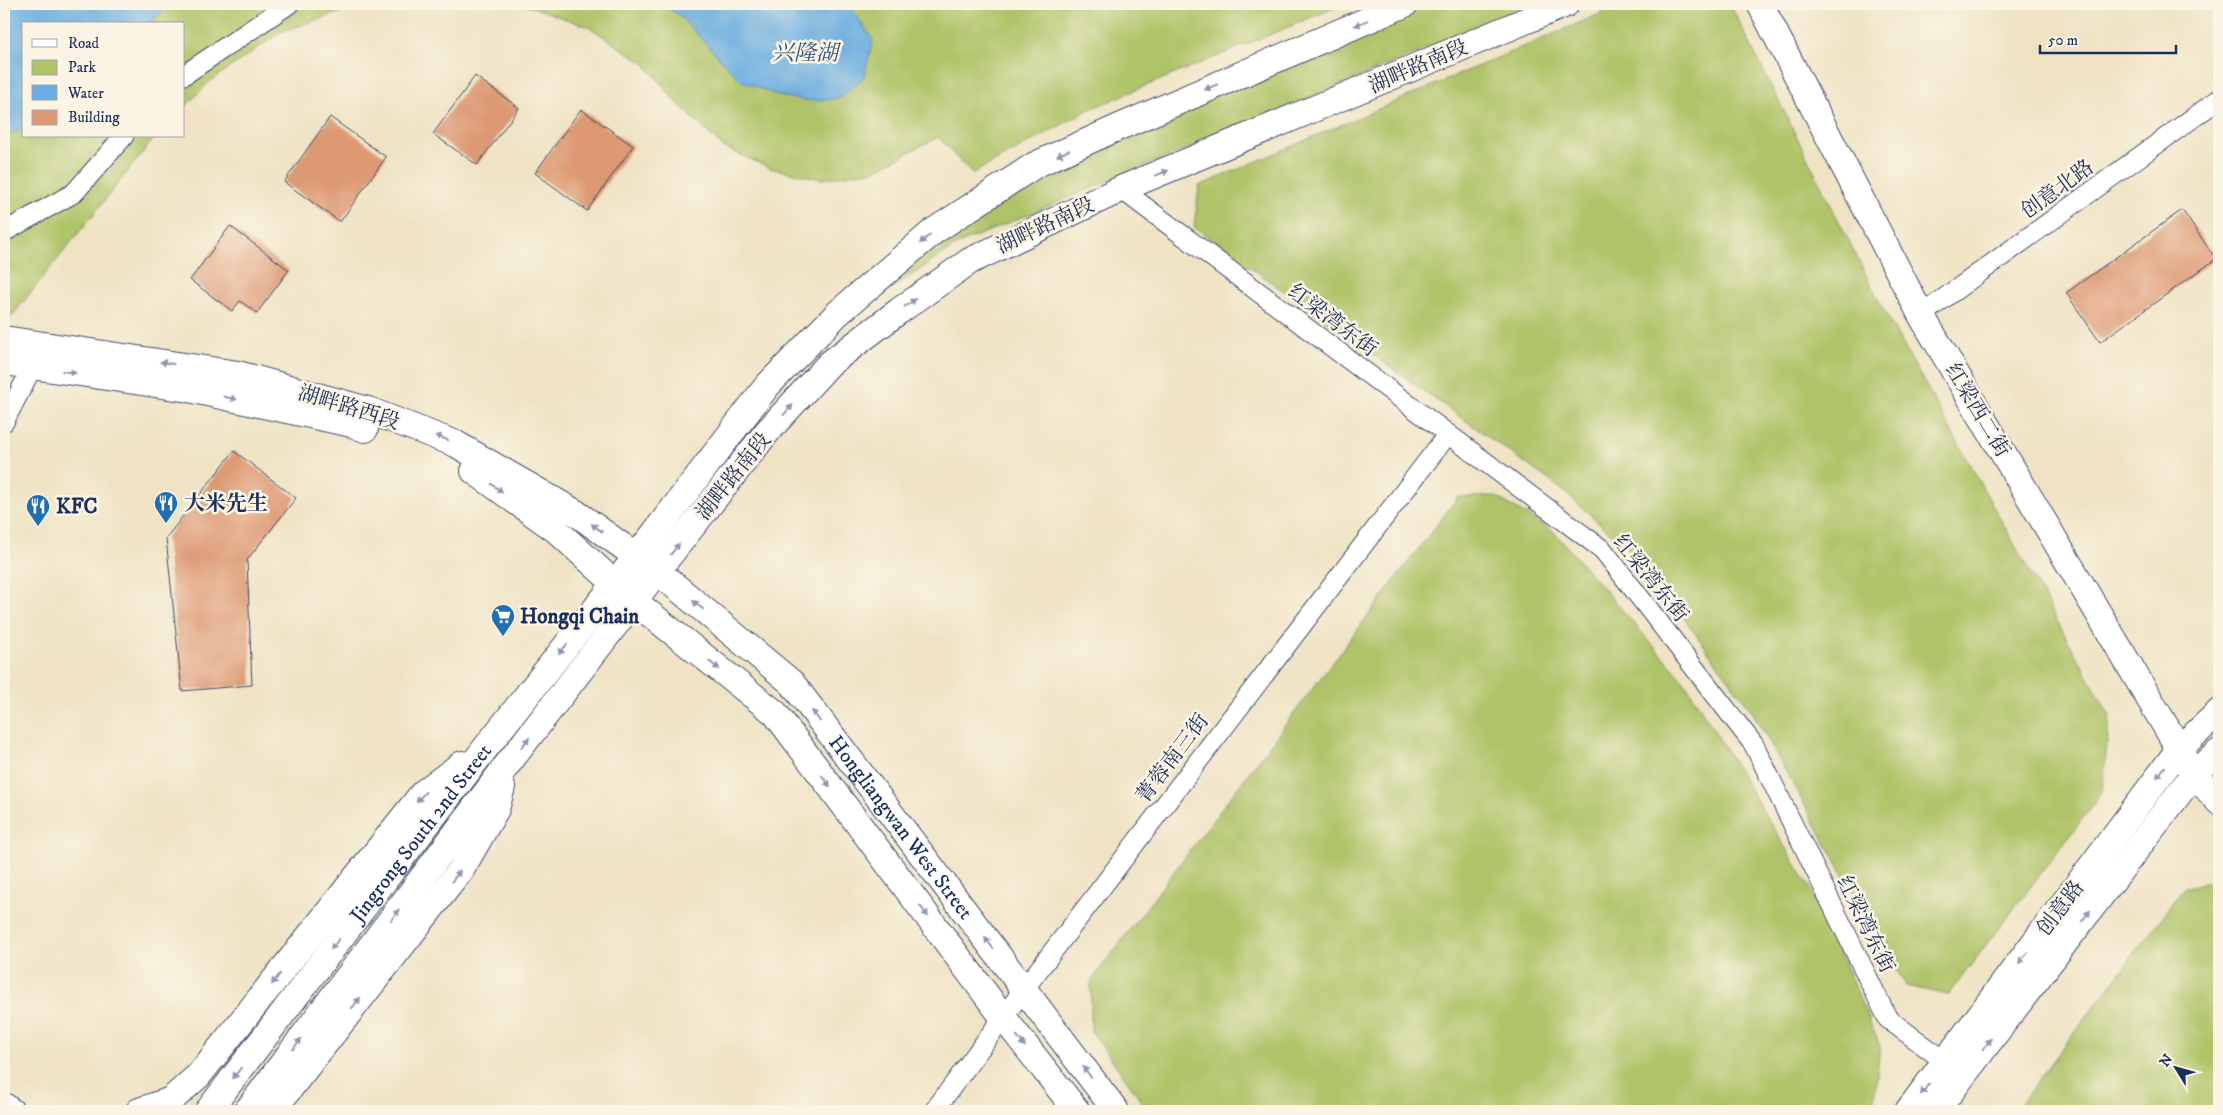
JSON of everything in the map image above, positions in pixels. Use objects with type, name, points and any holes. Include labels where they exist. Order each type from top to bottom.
[{"type":"main road","name":"湖畔路南段","points":[[635,602],[647,564],[767,386],[838,313],[934,231],[1035,165],[1116,128],[1406,4]]},
{"type":"main road","name":"湖畔路南段","points":[[647,564],[829,364],[899,311],[970,261],[1121,190],[1566,4]]},
{"type":"main road","name":"红梁西二街","points":[[1760,4],[1921,315],[2194,774],[2219,802]]},
{"type":"main road","name":"湖畔路西段","points":[[4,339],[34,355],[352,424],[469,468],[556,530],[635,602]]},
{"type":"main road","name":"湖畔路西段","points":[[4,362],[34,355],[238,374],[368,410],[456,444],[576,513],[647,564]]},
{"type":"main road","name":"Jingrong South 2nd Street","points":[[208,1111],[487,746],[615,584],[647,564]]},
{"type":"main road","name":"Hongliangwan West Street","points":[[647,564],[792,683],[1116,1111]]},
{"type":"main road","name":"Jingrong South 2nd Street","points":[[247,1111],[507,765],[635,602]]},
{"type":"main road","name":"Hongliangwan West Street","points":[[635,602],[775,713],[1003,1017],[1077,1111]]},
{"type":"main road","name":"创意路","points":[[1936,1111],[1954,1069],[2180,748],[2219,712]]},
{"type":"main road","points":[[139,1111],[171,1100],[199,1075],[423,793],[487,746]]},
{"type":"main road","name":"创意路","points":[[1908,1111],[1954,1069],[2194,774],[2219,752]]},
{"type":"main road","points":[[272,1111],[461,870],[496,809],[507,765]]},
{"type":"street","points":[[185,74],[289,4]]},
{"type":"street","name":"创意北路","points":[[1921,315],[2219,99]]},
{"type":"street","points":[[4,232],[74,193],[122,138]]},
{"type":"street","name":"红梁湾东街","points":[[1121,190],[1603,550],[1754,745],[1888,1019],[1954,1069]]},
{"type":"street","points":[[4,422],[34,355]]},
{"type":"street","name":"菁蓉南三街","points":[[934,1111],[1024,989],[1448,434]]},
{"type":"green space","points":[[4,4],[364,4],[281,32],[209,82],[185,107],[185,22],[22,22],[22,138],[154,138],[8,321],[4,319]]},
{"type":"green space","points":[[518,4],[1344,4],[1090,109],[972,174],[938,137],[875,170],[821,179],[770,168],[723,147],[675,101],[645,64],[589,27]]},
{"type":"green space","points":[[1422,4],[1528,4],[1448,40],[960,243],[865,306],[861,299],[1030,178],[1189,103]]},
{"type":"green space","points":[[1623,4],[1730,4],[1882,307],[2110,716],[2102,793],[1948,995],[1906,986],[1752,711],[1642,561],[1560,488],[1194,227],[1199,186]]},
{"type":"green space","points":[[1495,496],[1554,532],[1684,681],[1816,898],[1880,1046],[1873,1111],[1149,1111],[1091,1031],[1091,981],[1458,497]]},
{"type":"green space","points":[[2219,880],[2219,1111],[2015,1111],[2185,887]]},
{"type":"water","points":[[4,4],[172,4],[150,22],[22,22],[22,130],[4,136]]},
{"type":"water","name":"兴隆湖","points":[[662,4],[849,4],[873,40],[864,77],[840,98],[812,101],[778,96],[740,80],[680,16]]},
{"type":"building","points":[[475,76],[519,108],[477,165],[433,134]]},
{"type":"building","points":[[581,109],[633,146],[587,211],[535,173]]},
{"type":"building","points":[[330,117],[386,157],[340,222],[284,182]]},
{"type":"building","points":[[2182,210],[2216,259],[2100,342],[2066,293]]},
{"type":"building","points":[[230,226],[289,270],[257,313],[240,301],[232,311],[190,280]]},
{"type":"building","points":[[234,451],[296,498],[247,560],[252,685],[182,691],[166,538]]},
{"type":"place","name":"大米先生","points":[[166,524]]},
{"type":"place","name":"KFC","points":[[38,527]]},
{"type":"place","name":"Hongqi Chain","points":[[503,637]]}]
